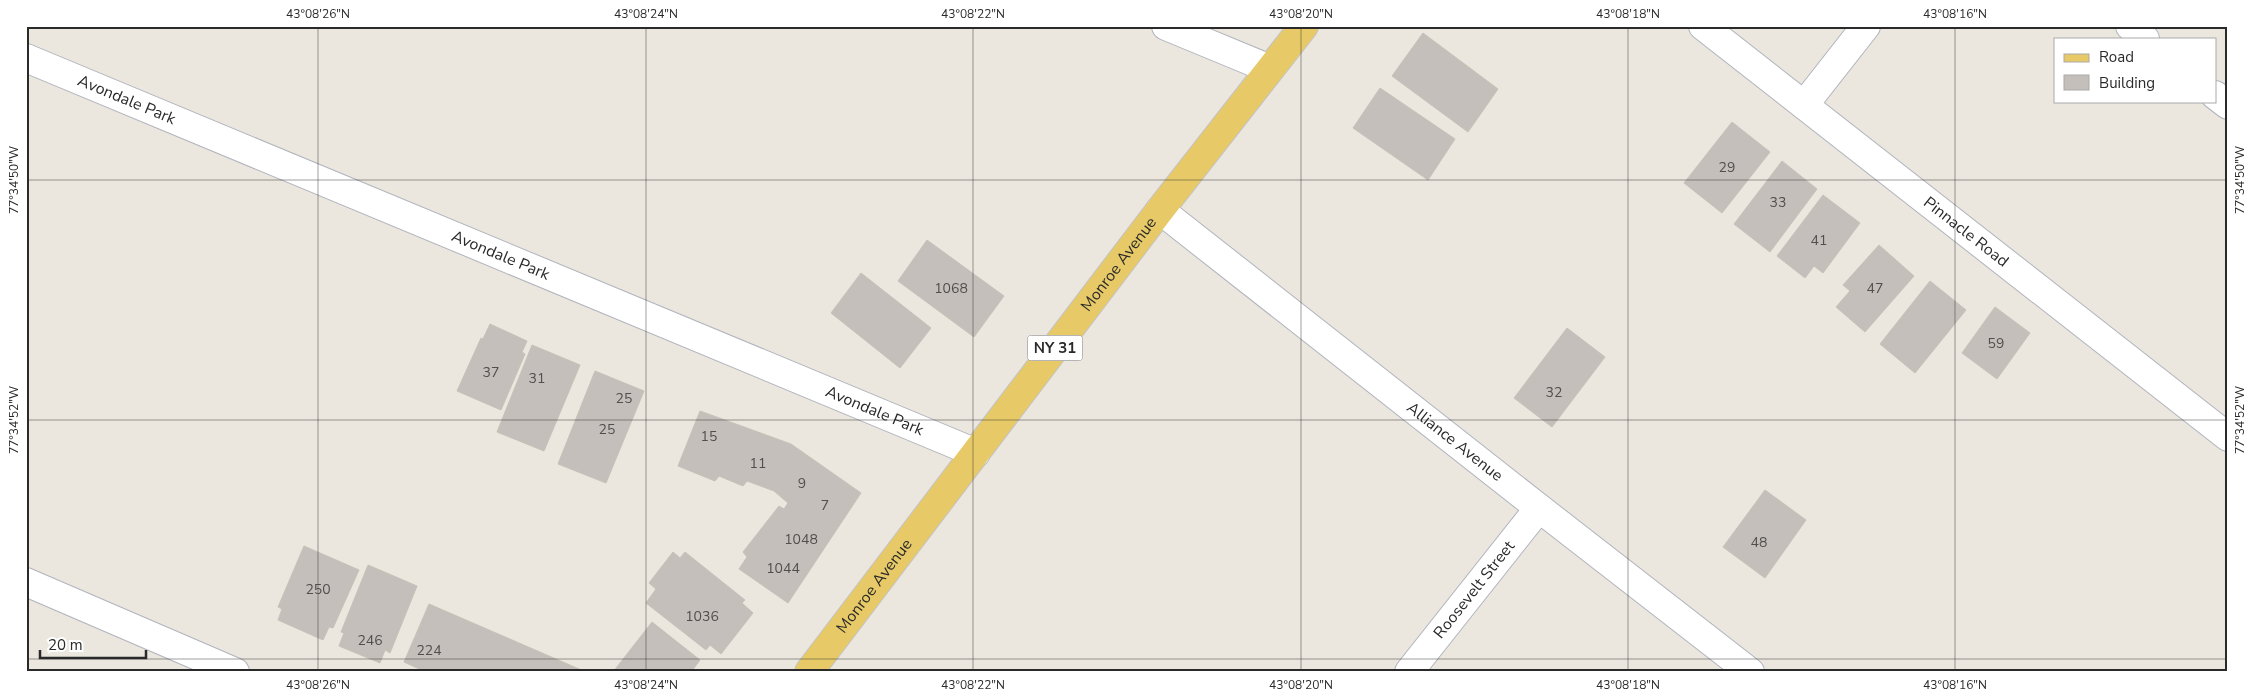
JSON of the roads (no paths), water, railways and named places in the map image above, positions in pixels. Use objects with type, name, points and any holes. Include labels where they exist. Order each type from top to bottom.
[{"type":"main road","name":"Monroe Avenue","points":[[809,672],[1160,210],[1304,26]]},
{"type":"street","points":[[1166,26],[1270,70]]},
{"type":"street","name":"Pinnacle Road","points":[[1703,26],[2228,437]]},
{"type":"street","points":[[1804,105],[1866,26]]},
{"type":"street","points":[[2130,26],[2144,38]]},
{"type":"street","name":"Avondale Park","points":[[26,58],[976,453]]},
{"type":"street","points":[[2216,96],[2228,105]]},
{"type":"street","name":"Alliance Avenue","points":[[1160,210],[1750,672]]},
{"type":"street","name":"Roosevelt Street","points":[[1409,672],[1539,508]]},
{"type":"street","points":[[26,582],[235,672]]}]
